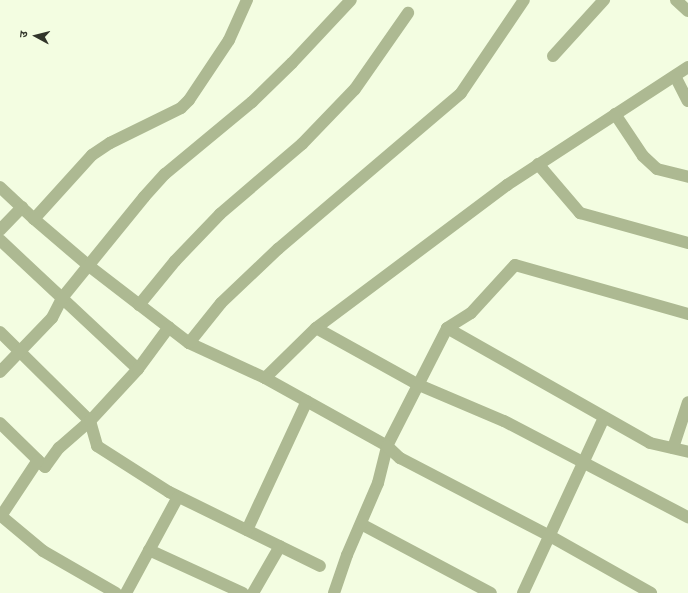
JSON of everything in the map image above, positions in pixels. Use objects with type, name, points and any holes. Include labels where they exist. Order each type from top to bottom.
[{"type":"street","points":[[34,219],[92,155],[110,143],[181,108],[189,100],[229,40],[247,0]]},
{"type":"street","points":[[0,372],[52,318],[62,298],[144,197],[165,174],[252,102],[292,63],[351,0]]},
{"type":"street","points":[[189,343],[221,303],[278,249],[461,93],[524,0]]},
{"type":"street","points":[[553,56],[604,0]]},
{"type":"street","points":[[676,0],[688,11]]},
{"type":"street","points":[[139,305],[175,261],[220,214],[302,144],[355,89],[408,13]]},
{"type":"street","points":[[265,378],[316,328],[507,185],[688,67]]},
{"type":"street","points":[[675,76],[688,101]]},
{"type":"street","points":[[615,114],[643,156],[657,168],[688,177]]},
{"type":"street","points":[[538,164],[580,213],[688,243]]},
{"type":"street","points":[[0,187],[34,219],[89,266],[189,343],[265,378],[387,446],[400,458],[550,536],[651,593]]},
{"type":"street","points":[[0,230],[22,208]]},
{"type":"street","points":[[0,240],[138,369]]},
{"type":"street","points":[[334,593],[378,482],[387,446],[447,328],[471,313],[515,265],[688,314]]},
{"type":"street","points":[[0,423],[45,467],[59,448],[90,421],[138,369],[169,328]]},
{"type":"street","points":[[316,328],[419,385],[504,421],[688,517]]},
{"type":"street","points":[[447,328],[650,443],[688,452]]},
{"type":"street","points":[[0,332],[90,421],[97,446],[178,497],[320,566]]},
{"type":"street","points":[[247,530],[307,401]]},
{"type":"street","points":[[673,448],[688,402]]},
{"type":"street","points":[[523,593],[604,418]]},
{"type":"street","points":[[38,460],[1,515],[43,551],[116,593]]},
{"type":"street","points":[[126,593],[178,497]]},
{"type":"street","points":[[361,524],[491,593]]},
{"type":"street","points":[[253,593],[280,546]]},
{"type":"street","points":[[149,550],[243,593]]}]
